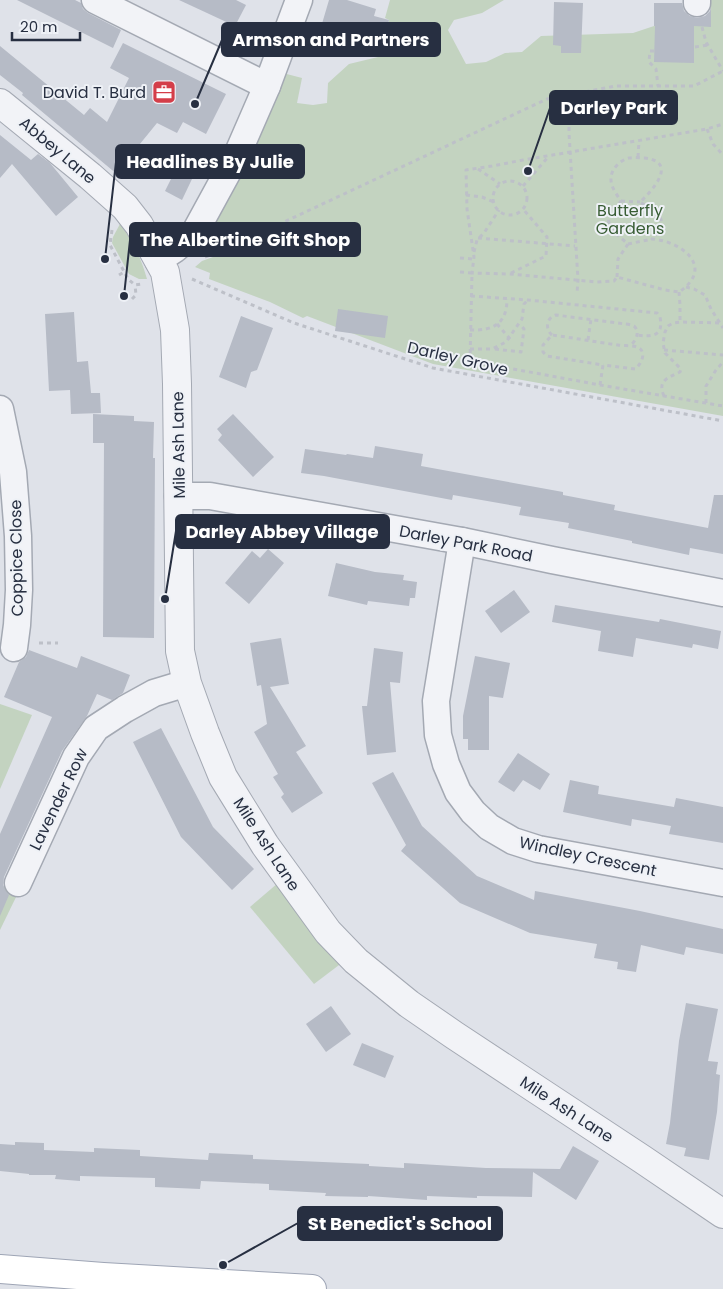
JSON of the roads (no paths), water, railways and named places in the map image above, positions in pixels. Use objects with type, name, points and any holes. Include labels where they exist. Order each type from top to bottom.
[{"type":"main road","points":[[0,1269],[312,1289]]},
{"type":"street","points":[[95,0],[267,86]]},
{"type":"street","points":[[165,271],[175,249],[195,232],[237,155],[267,86],[299,0]]},
{"type":"street","name":"Abbey Lane","points":[[0,103],[125,207],[139,225],[165,271]]},
{"type":"street","name":"Mile Ash Lane","points":[[165,271],[175,330],[180,651],[187,682],[223,777],[265,845],[328,932],[356,961],[409,1004],[454,1035],[723,1213]]},
{"type":"street","name":"Coppice Close","points":[[0,409],[13,472],[18,536],[20,590],[14,648]]},
{"type":"street","name":"Darley Park Road","points":[[178,496],[210,496],[462,541],[723,593]]},
{"type":"street","name":"Windley Crescent","points":[[462,541],[436,701],[438,735],[446,764],[458,792],[473,812],[489,827],[513,841],[538,849],[723,883]]},
{"type":"street","name":"Lavender Row","points":[[18,882],[76,758],[96,728],[154,693],[187,682]]},
{"type":"place","name":"David T. Burd","points":[[164,92]]},
{"type":"place","name":"Armson and Partners","points":[[195,104]]},
{"type":"place","name":"Darley Park","points":[[528,171]]},
{"type":"place","name":"Headlines By Julie","points":[[105,259]]},
{"type":"place","name":"The Albertine Gift Shop","points":[[124,296]]},
{"type":"place","name":"Darley Abbey Village","points":[[165,599]]},
{"type":"place","name":"St Benedict's School","points":[[223,1265]]},
{"type":"park label","name":"Butterfly Gardens","points":[[630,219]]}]
